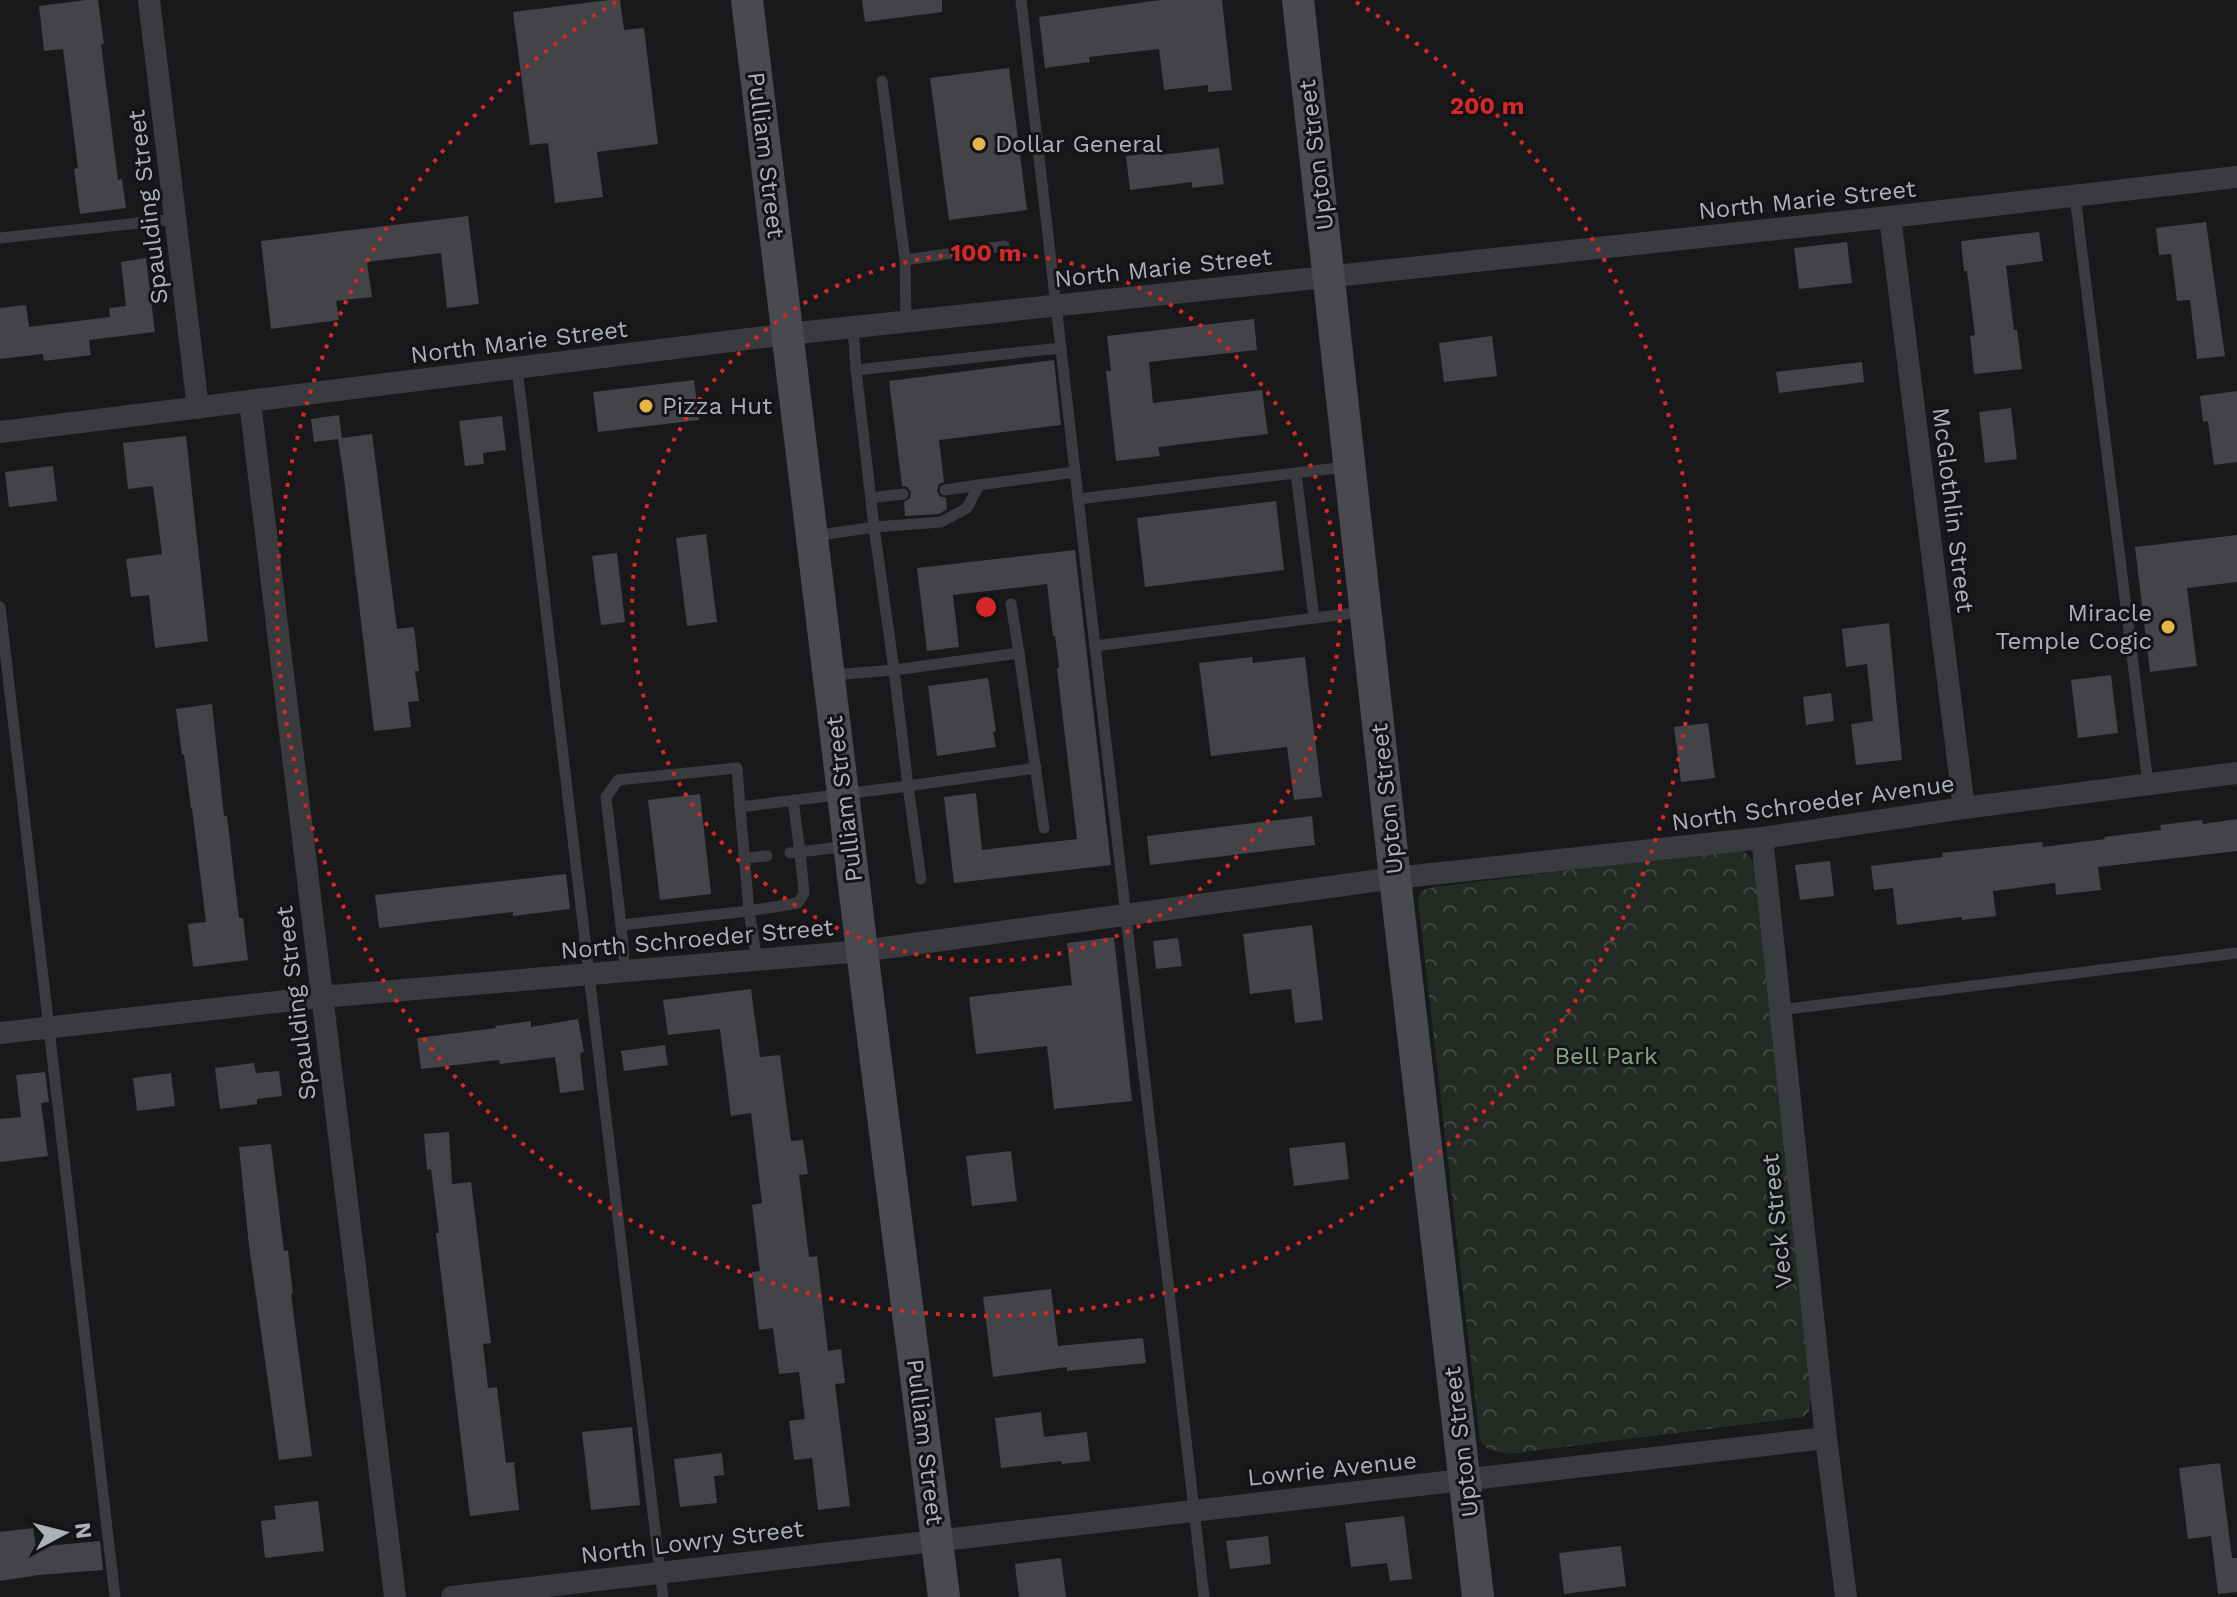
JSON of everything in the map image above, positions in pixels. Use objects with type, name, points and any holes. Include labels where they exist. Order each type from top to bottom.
[{"type":"main road","name":"Pulliam Street","points":[[747,0],[944,1597]]},
{"type":"main road","name":"Upton Street","points":[[1298,0],[1478,1597]]},
{"type":"street","name":"Spaulding Street","points":[[149,0],[198,408]]},
{"type":"street","name":"North Marie Street","points":[[0,432],[788,334],[2237,177]]},
{"type":"street","name":"McGlothlin Street","points":[[1890,217],[1964,808]]},
{"type":"street","name":"Spaulding Street","points":[[250,402],[395,1597]]},
{"type":"street","name":"North Schroeder Avenue","points":[[1395,878],[1762,838],[2237,773]]},
{"type":"street","name":"Veck Street","points":[[1762,838],[1846,1597]]},
{"type":"street","name":"North Schroeder Street","points":[[0,1033],[321,997],[862,951],[1395,878]]},
{"type":"street","name":"Lowrie Avenue","points":[[938,1539],[1826,1438]]},
{"type":"street","name":"North Lowry Street","points":[[452,1597],[938,1539]]},
{"type":"lane","points":[[1021,0],[1204,1597]]},
{"type":"lane","points":[[882,81],[905,260],[906,321]]},
{"type":"lane","points":[[2075,196],[2148,784]]},
{"type":"lane","points":[[0,238],[175,219]]},
{"type":"lane","points":[[905,260],[1004,246]]},
{"type":"lane","points":[[853,327],[874,527],[921,879]]},
{"type":"lane","points":[[856,370],[1061,348]]},
{"type":"lane","points":[[517,368],[663,1597]]},
{"type":"lane","points":[[1078,499],[1350,466]]},
{"type":"lane","points":[[945,490],[1075,472]]},
{"type":"lane","points":[[1296,474],[1314,618]]},
{"type":"lane","points":[[813,536],[941,522],[967,508],[979,485]]},
{"type":"lane","points":[[871,498],[903,494]]},
{"type":"lane","points":[[1011,604],[1044,828]]},
{"type":"lane","points":[[0,607],[115,1597]]},
{"type":"lane","points":[[1095,646],[1366,612]]},
{"type":"lane","points":[[830,676],[1019,653]]},
{"type":"lane","points":[[625,971],[606,797],[618,780],[737,768],[749,911],[757,960]]},
{"type":"lane","points":[[740,807],[1036,768]]},
{"type":"lane","points":[[621,925],[798,903],[804,893],[795,853],[793,800]]},
{"type":"lane","points":[[795,853],[849,846]]},
{"type":"lane","points":[[745,858],[767,856]]},
{"type":"lane","points":[[1780,1010],[2237,953]]},
{"type":"green space","name":"Bell Park","points":[[1740,850],[1755,863],[1811,1398],[1809,1412],[1803,1417],[1508,1454],[1488,1449],[1480,1441],[1418,900],[1421,891]]},
{"type":"building","points":[[98,0],[118,180],[122,179],[126,208],[80,214],[74,169],[78,168],[63,49],[44,51],[39,6]]},
{"type":"building","points":[[620,0],[624,30],[644,28],[658,144],[597,152],[603,197],[555,203],[548,143],[530,145],[513,12]]},
{"type":"building","points":[[862,0],[942,0],[942,12],[865,22]]},
{"type":"building","points":[[1160,0],[1222,0],[1232,90],[1208,92],[1208,85],[1164,90],[1159,49],[1089,57],[1090,62],[1045,68],[1039,17]]},
{"type":"building","name":"Dollar General","points":[[1009,68],[1027,210],[949,220],[930,78]]},
{"type":"building","points":[[1219,148],[1224,184],[1192,188],[1192,182],[1130,190],[1126,156]]},
{"type":"building","points":[[468,216],[479,304],[447,308],[441,253],[367,262],[372,297],[336,301],[339,320],[271,329],[261,241]]},
{"type":"building","points":[[2206,222],[2225,356],[2197,359],[2190,300],[2177,301],[2171,254],[2159,255],[2156,228]]},
{"type":"building","points":[[2039,232],[2043,261],[2006,266],[2022,369],[1974,374],[1970,336],[1975,335],[1961,241]]},
{"type":"building","points":[[1847,242],[1852,283],[1799,289],[1794,248]]},
{"type":"building","points":[[146,258],[155,332],[89,340],[91,355],[44,361],[43,354],[0,359],[0,308],[26,305],[29,327],[110,317],[109,308],[126,306],[121,262]]},
{"type":"building","points":[[1254,319],[1257,350],[1149,362],[1153,403],[1262,390],[1268,434],[1158,447],[1160,456],[1116,461],[1106,371],[1111,371],[1107,336]]},
{"type":"building","points":[[1492,336],[1497,376],[1444,382],[1439,343]]},
{"type":"building","points":[[1054,360],[1061,425],[939,440],[944,482],[939,484],[937,490],[939,496],[946,498],[947,509],[939,514],[905,516],[904,502],[910,498],[911,492],[902,486],[889,381]]},
{"type":"building","points":[[1862,362],[1864,382],[1779,393],[1776,372]]},
{"type":"building","name":"Pizza Hut","points":[[694,380],[699,420],[598,432],[593,392]]},
{"type":"building","points":[[2237,391],[2237,462],[2214,465],[2208,421],[2203,422],[2200,396]]},
{"type":"building","points":[[2011,408],[2017,459],[1985,463],[1979,412]]},
{"type":"building","points":[[339,415],[342,438],[372,434],[397,629],[414,627],[419,701],[408,702],[411,727],[374,731],[338,439],[314,442],[311,419]]},
{"type":"building","points":[[502,416],[506,450],[483,453],[484,464],[465,466],[459,421]]},
{"type":"building","points":[[186,436],[208,641],[155,648],[149,595],[131,597],[126,559],[162,554],[153,486],[128,489],[123,443]]},
{"type":"building","points":[[53,466],[57,501],[9,507],[5,472]]},
{"type":"building","points":[[1276,501],[1284,570],[1145,587],[1137,518]]},
{"type":"building","points":[[706,534],[717,622],[687,626],[676,538]]},
{"type":"building","name":"Miracle Temple Cogic","points":[[2237,535],[2237,582],[2187,588],[2197,666],[2150,672],[2135,547]]},
{"type":"building","points":[[1075,550],[1111,865],[954,883],[944,797],[976,793],[982,850],[1077,839],[1059,667],[1047,584],[953,595],[959,647],[927,651],[917,568]]},
{"type":"building","points":[[617,553],[625,622],[601,625],[592,556]]},
{"type":"building","points":[[1889,623],[1902,760],[1856,765],[1851,724],[1873,721],[1867,664],[1846,667],[1842,629]]},
{"type":"building","points":[[1252,657],[1253,663],[1305,657],[1322,797],[1294,800],[1287,747],[1211,756],[1199,663]]},
{"type":"building","points":[[2111,675],[2118,733],[2078,738],[2071,680]]},
{"type":"building","points":[[988,678],[996,747],[937,756],[928,686]]},
{"type":"building","points":[[1831,693],[1834,721],[1806,725],[1803,697]]},
{"type":"building","points":[[212,704],[224,816],[227,816],[239,918],[243,918],[248,960],[193,967],[188,924],[206,922],[176,709]]},
{"type":"building","points":[[1708,723],[1715,778],[1681,782],[1674,727]]},
{"type":"building","points":[[700,794],[711,894],[660,900],[648,800]]},
{"type":"building","points":[[1312,816],[1315,845],[1150,865],[1147,836]]},
{"type":"building","points":[[2237,819],[2237,851],[2098,867],[2101,890],[2056,895],[2055,883],[1993,891],[1996,916],[1897,925],[1893,888],[1874,890],[1871,866],[1943,857],[1942,853],[2042,842],[2043,847],[2105,839],[2161,830],[2160,825]]},
{"type":"building","points":[[1830,861],[1834,896],[1800,900],[1795,865]]},
{"type":"building","points":[[566,874],[570,909],[513,916],[513,912],[379,928],[375,895]]},
{"type":"building","points":[[1312,925],[1323,1020],[1295,1023],[1291,989],[1250,994],[1243,934]]},
{"type":"building","points":[[1114,937],[1132,1101],[1054,1109],[1047,1046],[976,1054],[969,997],[1072,985],[1067,943]]},
{"type":"building","points":[[1178,938],[1182,966],[1156,969],[1153,941]]},
{"type":"building","points":[[751,989],[760,1057],[780,1055],[791,1141],[803,1140],[808,1174],[799,1175],[809,1257],[817,1256],[828,1351],[841,1349],[845,1383],[835,1384],[850,1506],[818,1510],[812,1458],[794,1460],[789,1421],[805,1419],[799,1372],[779,1374],[773,1328],[759,1330],[752,1272],[760,1271],[752,1205],[762,1203],[751,1113],[731,1116],[720,1029],[668,1035],[663,1000]]},
{"type":"building","points":[[578,1019],[584,1052],[580,1053],[584,1090],[560,1093],[555,1057],[421,1069],[417,1038],[531,1021],[531,1027]]},
{"type":"building","points":[[665,1045],[668,1065],[624,1071],[621,1051]]},
{"type":"building","points":[[254,1063],[256,1073],[279,1071],[282,1096],[257,1099],[257,1104],[220,1109],[215,1068]]},
{"type":"building","points":[[45,1072],[49,1102],[41,1103],[48,1156],[0,1162],[0,1119],[21,1117],[16,1075]]},
{"type":"building","points":[[171,1073],[175,1106],[137,1111],[133,1078]]},
{"type":"building","points":[[449,1132],[452,1184],[471,1182],[491,1343],[483,1344],[488,1388],[497,1387],[506,1463],[514,1462],[519,1510],[470,1516],[436,1233],[439,1233],[431,1169],[427,1170],[424,1134]]},
{"type":"building","points":[[1345,1142],[1349,1179],[1294,1186],[1289,1148]]},
{"type":"building","points":[[271,1144],[284,1251],[288,1250],[312,1456],[279,1460],[249,1246],[239,1147]]},
{"type":"building","points":[[1011,1151],[1017,1201],[972,1206],[966,1156]]},
{"type":"building","points":[[1051,1289],[1058,1346],[1143,1338],[1146,1363],[1067,1371],[1067,1367],[993,1377],[983,1297]]},
{"type":"building","points":[[1041,1412],[1044,1437],[1087,1432],[1090,1461],[1001,1468],[995,1418]]},
{"type":"building","points":[[632,1427],[640,1505],[591,1510],[582,1432]]},
{"type":"building","points":[[722,1453],[724,1475],[714,1476],[717,1503],[680,1507],[674,1459]]},
{"type":"building","points":[[2220,1463],[2232,1558],[2237,1558],[2237,1592],[2218,1594],[2211,1536],[2188,1539],[2179,1468]]},
{"type":"building","points":[[318,1501],[324,1551],[265,1558],[261,1521],[276,1519],[274,1506]]},
{"type":"building","points":[[1404,1516],[1412,1579],[1390,1581],[1387,1563],[1351,1567],[1345,1523]]},
{"type":"building","points":[[33,1528],[36,1547],[100,1541],[103,1570],[0,1581],[0,1532]]},
{"type":"building","points":[[1268,1536],[1271,1564],[1230,1569],[1226,1541]]},
{"type":"building","points":[[1621,1546],[1626,1586],[1564,1594],[1559,1553]]},
{"type":"building","points":[[1061,1558],[1066,1597],[1019,1597],[1015,1564]]},
{"type":"place","name":"Dollar General","points":[[979,144]]},
{"type":"place","name":"Pizza Hut","points":[[646,406]]},
{"type":"place","name":"Miracle Temple Cogic","points":[[2168,627]]}]
